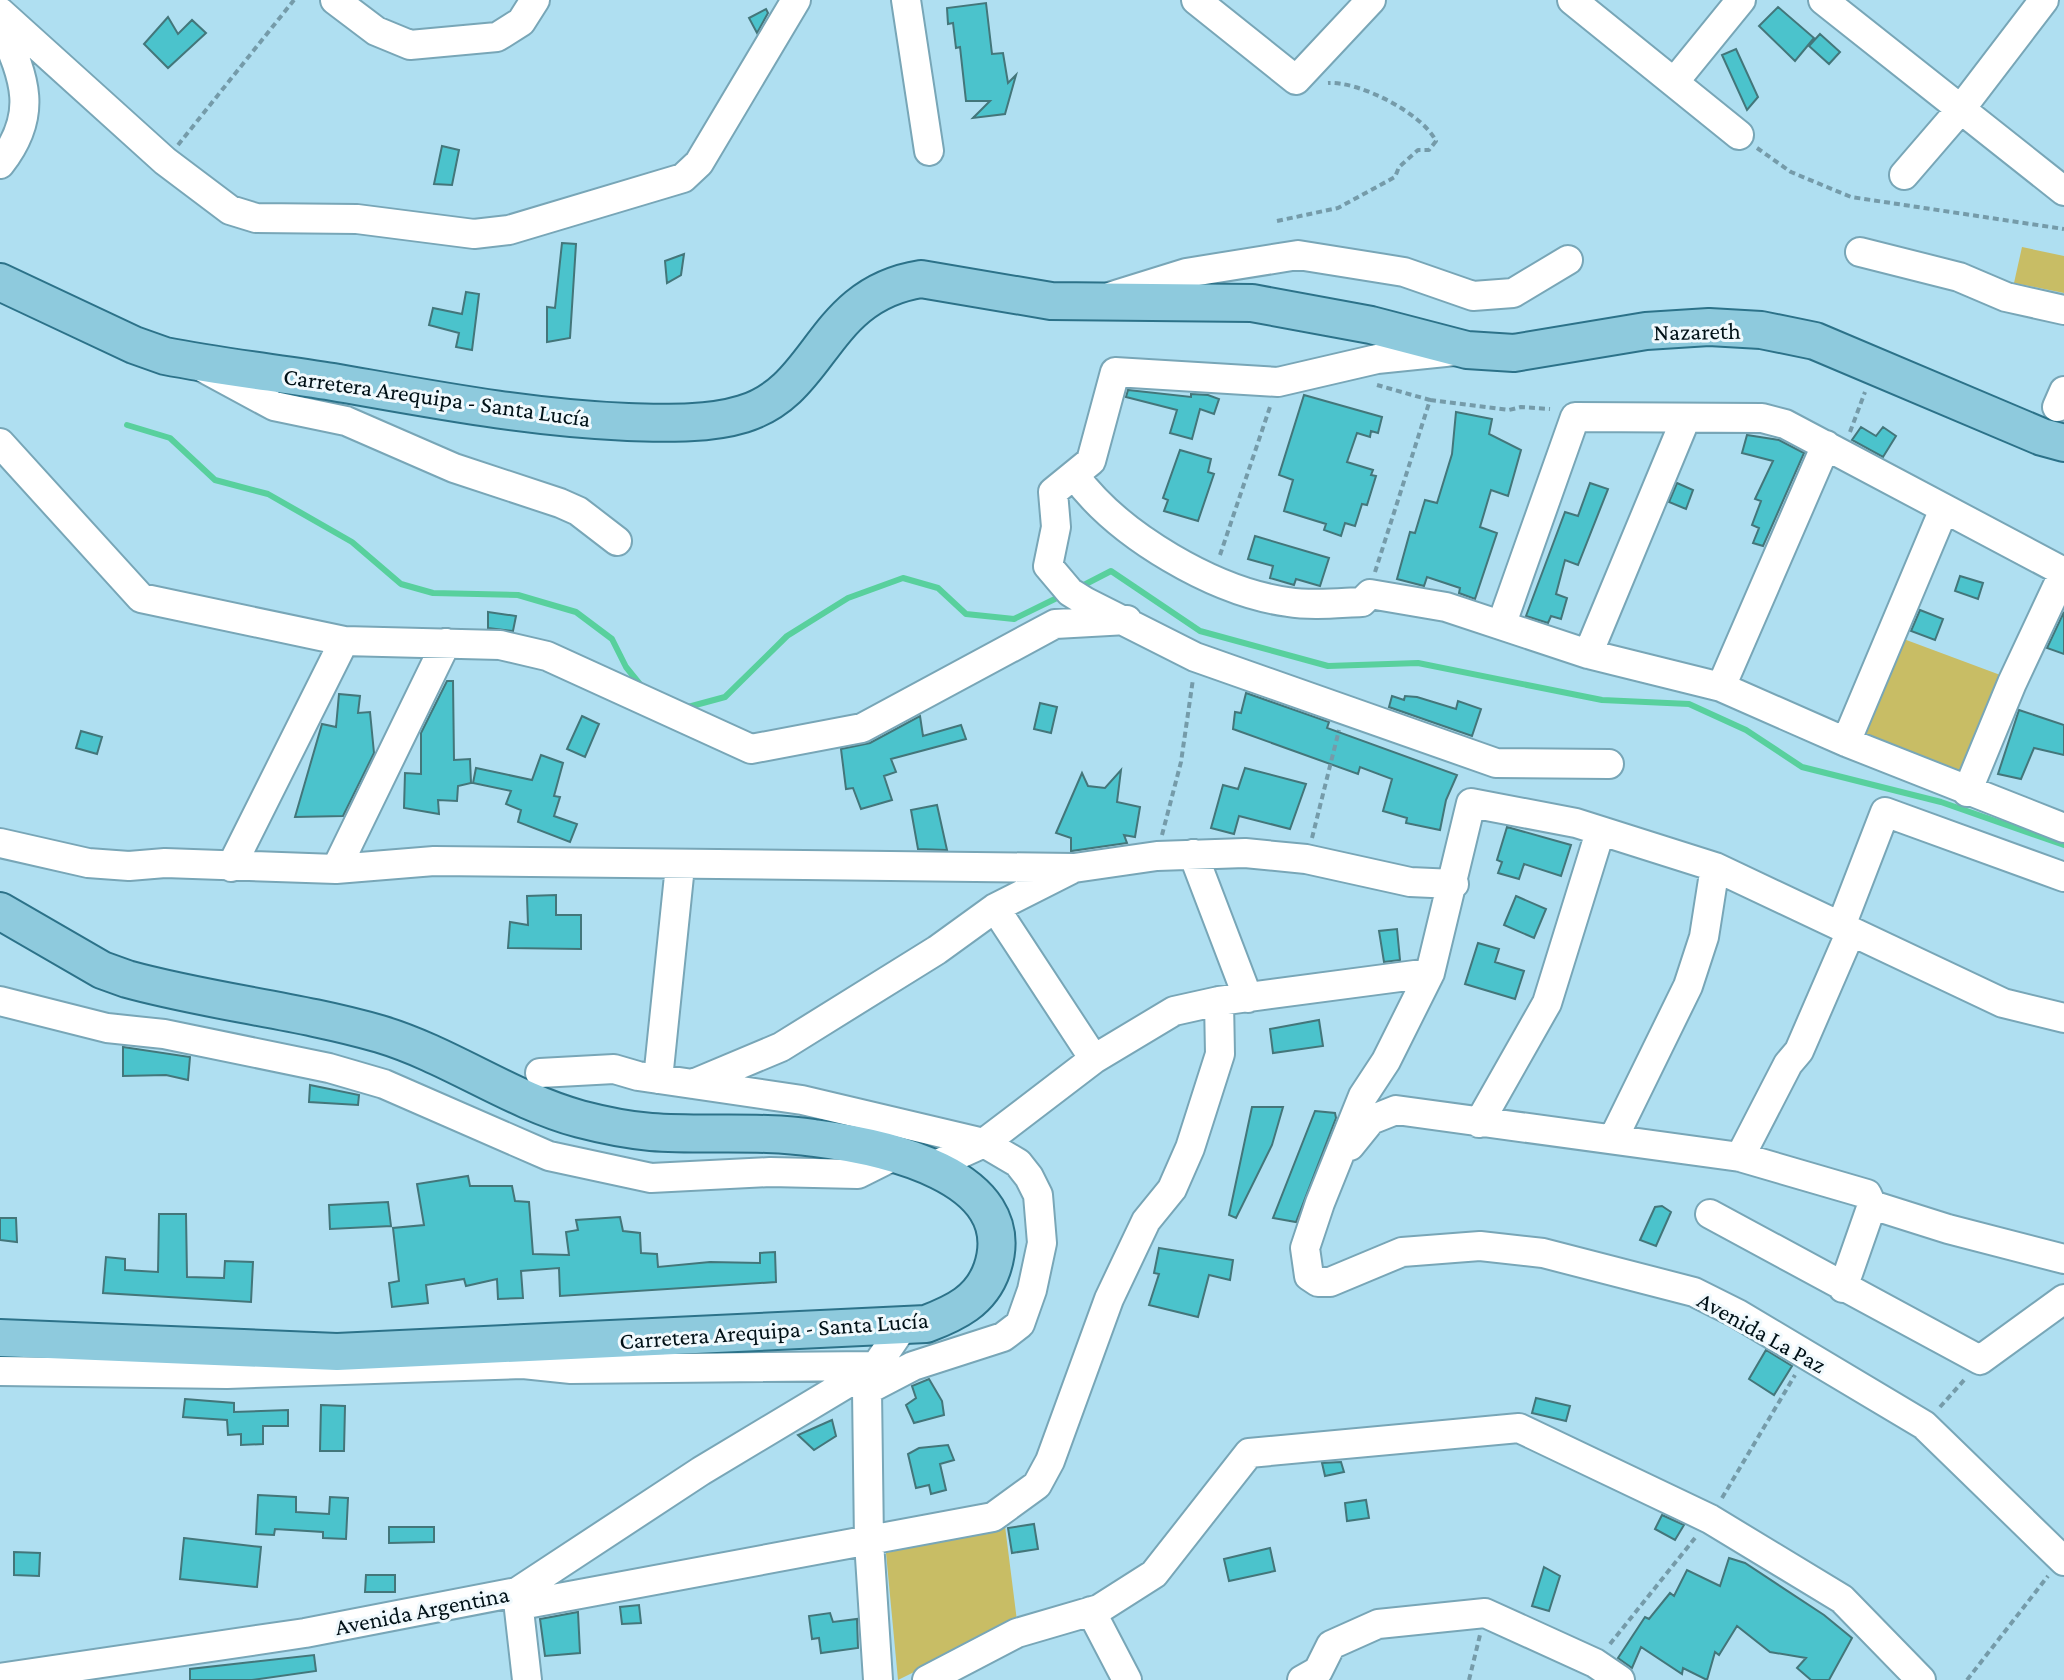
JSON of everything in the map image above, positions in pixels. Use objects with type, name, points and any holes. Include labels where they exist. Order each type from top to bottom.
[{"type":"main road","name":"Carretera Arequipa - Santa Lucía","points":[[0,282],[134,345],[191,361],[577,420],[682,422],[745,414],[768,401],[813,359],[857,304],[900,283],[921,279],[1051,301],[1252,303],[1315,314]]},
{"type":"main road","name":"Nazareth","points":[[1315,314],[1467,350],[1514,353],[1646,331],[1709,327],[1761,330],[1815,341],[2042,437],[2064,443]]},
{"type":"main road","name":"Carretera Arequipa - Santa Lucía","points":[[0,911],[102,970],[127,979],[381,1035],[577,1118],[650,1132],[814,1137],[931,1167],[972,1190],[984,1204],[991,1221],[995,1252],[987,1281],[978,1295],[955,1312],[926,1324],[337,1352],[0,1338]]},
{"type":"street","points":[[335,0],[376,31],[410,45],[497,37],[521,22],[535,0]]},
{"type":"street","points":[[0,12],[165,161],[230,210],[256,218],[357,219],[474,234],[509,230],[683,178],[699,163],[796,0]]},
{"type":"street","points":[[906,0],[929,151]]},
{"type":"street","points":[[1196,0],[1296,80],[1371,0]]},
{"type":"street","points":[[1572,0],[1739,135]]},
{"type":"street","points":[[1675,81],[1741,0]]},
{"type":"street","points":[[1823,0],[2064,191]]},
{"type":"street","points":[[1904,175],[1960,110],[2044,0]]},
{"type":"street","points":[[2058,0],[2064,5]]},
{"type":"street","points":[[0,22],[23,75],[26,108],[15,145],[0,164]]},
{"type":"street","points":[[1860,252],[1959,277],[2006,297],[2064,310]]},
{"type":"street","points":[[1088,303],[1186,273],[1298,255],[1404,272],[1473,296],[1513,293],[1568,260]]},
{"type":"street","points":[[1467,350],[1377,359],[1278,382],[1115,372],[1091,461],[1053,492],[1056,527],[1048,566],[1070,592],[1195,657],[1344,712],[1496,763],[1609,764]]},
{"type":"street","points":[[191,361],[274,406],[346,421],[454,468],[560,503],[578,511],[617,541]]},
{"type":"street","points":[[1502,623],[1563,413],[1762,418],[1785,424],[2064,572],[2012,683],[1967,792]]},
{"type":"street","points":[[1588,654],[1686,418]]},
{"type":"street","points":[[0,443],[141,598],[344,641],[500,645],[547,656],[751,749],[862,728],[1055,624],[1127,620]]},
{"type":"street","points":[[1721,687],[1834,449]]},
{"type":"street","points":[[1075,476],[1096,504],[1212,580],[1287,602],[1362,602],[1370,594],[1446,607],[1502,623],[1588,654],[1721,687],[1967,792],[2064,828]]},
{"type":"street","points":[[1846,742],[1944,509]]},
{"type":"street","points":[[231,867],[344,641]]},
{"type":"street","points":[[336,869],[446,643]]},
{"type":"street","points":[[1336,1164],[1363,1096],[1386,1061],[1430,973],[1454,884],[1471,803],[1576,823],[1715,867],[2003,1003],[2064,1018]]},
{"type":"street","points":[[1740,1157],[1788,1064],[1799,1051],[1846,928],[1885,812],[2064,877]]},
{"type":"street","points":[[1479,1123],[1547,1003],[1600,832]]},
{"type":"street","points":[[0,843],[88,863],[336,869],[434,861],[1074,868],[1157,856],[1245,853],[1306,859],[1410,882],[1454,884]]},
{"type":"street","points":[[1193,854],[1248,998]]},
{"type":"street","points":[[658,1079],[680,866]]},
{"type":"street","points":[[1614,1137],[1688,986],[1704,937],[1715,867]]},
{"type":"street","points":[[693,1085],[781,1047],[937,950],[995,908],[1074,868]]},
{"type":"street","points":[[995,908],[1094,1059]]},
{"type":"street","points":[[931,1167],[984,1143],[1094,1059],[1174,1011],[1219,1001],[1430,973]]},
{"type":"street","points":[[0,1001],[107,1028],[164,1034],[329,1068],[384,1084],[549,1156],[651,1178],[770,1172],[858,1174],[894,1156]]},
{"type":"street","points":[[527,1680],[519,1599],[869,1542],[993,1517],[1037,1485],[1071,1409],[1109,1299],[1146,1221],[1172,1189],[1190,1148],[1220,1054],[1219,1001]]},
{"type":"street","points":[[0,1371],[243,1374],[523,1364],[571,1369],[872,1378],[1003,1337],[1020,1324],[1032,1290],[1042,1243],[1043,1218],[1038,1195],[1018,1163],[984,1143],[802,1100],[693,1085],[614,1069],[540,1073]]},
{"type":"street","points":[[1336,1164],[1371,1120],[1396,1110],[1479,1123],[1614,1137],[1740,1157],[1867,1194],[1872,1205],[1843,1288]]},
{"type":"street","name":"Avenida La Paz","points":[[1336,1164],[1305,1248],[1309,1276],[1318,1282],[1330,1282],[1402,1252],[1480,1246],[1543,1253],[1694,1292],[1738,1314],[1924,1425],[2063,1559]]},
{"type":"street","points":[[1872,1205],[1948,1229],[2064,1259]]},
{"type":"street","points":[[1710,1214],[1980,1360],[2064,1299]]},
{"type":"street","name":"Avenida Argentina","points":[[0,1678],[519,1599],[701,1471],[872,1378],[904,1325]]},
{"type":"street","points":[[872,1378],[869,1542],[878,1680]]},
{"type":"street","points":[[927,1680],[1017,1633],[1091,1611],[1154,1574],[1249,1453],[1519,1428],[1710,1519],[1842,1599],[1921,1680]]},
{"type":"street","points":[[1091,1611],[1127,1680]]},
{"type":"street","points":[[1313,1677],[1331,1645],[1378,1624],[1485,1613],[1595,1663],[1620,1680]]},
{"type":"path","points":[[165,161],[294,0]]},
{"type":"path","points":[[1277,221],[1338,208],[1364,195],[1395,177],[1399,167],[1418,150],[1429,150],[1436,141],[1429,128],[1398,106],[1345,83],[1329,82],[1322,87],[1296,80]]},
{"type":"path","points":[[1834,449],[1875,365]]},
{"type":"path","points":[[1212,580],[1278,382]]},
{"type":"path","points":[[1371,383],[1430,400],[1563,413]]},
{"type":"path","points":[[1370,594],[1381,546],[1430,400]]},
{"type":"path","points":[[1157,856],[1181,762],[1195,657]]},
{"type":"path","points":[[1306,859],[1344,712]]},
{"type":"path","points":[[1924,1425],[1980,1360]]},
{"type":"path","points":[[1967,1680],[2063,1559]]},
{"type":"path","points":[[1469,1680],[1485,1613]]},
{"type":"shaded area","points":[[2022,247],[2064,256],[2064,293],[2014,283]]},
{"type":"shaded area","points":[[1901,638],[2003,676],[1961,779],[1861,738]]},
{"type":"shaded area","points":[[1005,1526],[1017,1621],[898,1680],[886,1553]]},
{"type":"building","points":[[986,3],[992,54],[1003,53],[1008,83],[1016,75],[1005,114],[973,118],[990,101],[966,101],[960,47],[956,48],[953,23],[948,24],[947,8]]},
{"type":"building","points":[[1778,7],[1814,38],[1795,61],[1759,26]]},
{"type":"building","points":[[766,9],[768,13],[757,33],[749,18]]},
{"type":"building","points":[[168,17],[178,34],[192,20],[206,33],[168,68],[144,44]]},
{"type":"building","points":[[1820,34],[1840,52],[1829,64],[1809,46]]},
{"type":"building","points":[[1736,49],[1758,97],[1747,110],[1722,55]]},
{"type":"building","points":[[442,146],[459,150],[452,185],[434,184]]},
{"type":"building","points":[[562,243],[576,244],[570,338],[547,342],[547,307],[555,308]]},
{"type":"building","points":[[684,254],[681,275],[667,283],[665,261]]},
{"type":"building","points":[[466,292],[479,294],[472,350],[456,347],[459,333],[429,325],[433,308],[462,314]]},
{"type":"building","points":[[1128,390],[1191,397],[1191,394],[1208,395],[1219,399],[1214,414],[1200,409],[1192,439],[1170,433],[1177,410],[1126,397]]},
{"type":"building","points":[[1304,395],[1382,417],[1378,433],[1371,431],[1370,437],[1357,433],[1347,462],[1373,470],[1371,475],[1376,476],[1367,505],[1362,504],[1355,526],[1345,523],[1341,536],[1324,530],[1326,524],[1284,511],[1293,480],[1279,475]]},
{"type":"building","points":[[1456,412],[1492,419],[1489,434],[1521,450],[1508,496],[1491,490],[1480,527],[1497,533],[1475,599],[1459,593],[1460,588],[1427,577],[1424,586],[1397,579],[1410,532],[1415,533],[1425,500],[1437,503],[1452,454]]},
{"type":"building","points":[[1861,427],[1876,436],[1883,427],[1896,436],[1883,457],[1852,440]]},
{"type":"building","points":[[1747,435],[1779,440],[1804,453],[1763,546],[1753,543],[1759,528],[1752,525],[1761,501],[1755,499],[1773,461],[1742,453]]},
{"type":"building","points":[[1180,450],[1211,459],[1208,472],[1214,474],[1198,521],[1164,511],[1168,500],[1163,498]]},
{"type":"building","points":[[1590,483],[1608,489],[1578,565],[1565,560],[1556,594],[1567,598],[1561,619],[1551,616],[1548,623],[1526,616],[1565,512],[1578,516]]},
{"type":"building","points":[[1677,483],[1693,490],[1686,509],[1669,502]]},
{"type":"building","points":[[1255,536],[1329,558],[1320,586],[1296,579],[1294,585],[1270,578],[1273,566],[1248,559]]},
{"type":"building","points":[[1960,576],[1983,583],[1978,599],[1955,591]]},
{"type":"building","points":[[1920,610],[1943,619],[1935,640],[1911,631]]},
{"type":"building","points":[[488,612],[516,616],[513,631],[488,628]]},
{"type":"building","points":[[2064,612],[2064,654],[2047,648]]},
{"type":"building","points":[[447,681],[453,681],[454,760],[470,759],[471,783],[458,786],[457,801],[438,800],[439,814],[404,808],[405,773],[421,774],[421,733]]},
{"type":"building","points":[[1246,693],[1329,722],[1327,728],[1457,775],[1446,800],[1440,830],[1406,823],[1407,818],[1383,811],[1392,779],[1360,767],[1358,774],[1233,729],[1235,712],[1241,713]]},
{"type":"building","points":[[339,694],[360,696],[358,713],[370,712],[374,753],[343,816],[295,817],[322,724],[336,727]]},
{"type":"building","points":[[1392,696],[1404,700],[1405,696],[1417,697],[1456,709],[1458,701],[1481,709],[1472,736],[1389,707]]},
{"type":"building","points":[[1040,703],[1057,707],[1051,733],[1034,729]]},
{"type":"building","points":[[2019,710],[2064,725],[2064,755],[2034,748],[2021,779],[1998,774]]},
{"type":"building","points":[[582,716],[599,724],[585,757],[567,749]]},
{"type":"building","points":[[920,716],[923,736],[961,725],[966,739],[891,759],[896,772],[884,776],[892,800],[861,809],[853,788],[846,789],[841,749],[870,743]]},
{"type":"building","points":[[81,731],[102,737],[97,754],[76,748]]},
{"type":"building","points":[[541,755],[563,763],[554,796],[560,797],[554,816],[577,824],[570,842],[518,822],[521,810],[506,804],[511,791],[473,783],[476,768],[532,780]]},
{"type":"building","points":[[1245,768],[1306,784],[1290,829],[1239,816],[1234,834],[1211,828],[1223,785],[1238,789]]},
{"type":"building","points":[[1121,770],[1117,802],[1140,807],[1135,837],[1124,835],[1127,843],[1071,851],[1071,838],[1056,833],[1082,773],[1088,786],[1105,788]]},
{"type":"building","points":[[937,805],[947,850],[918,849],[911,810]]},
{"type":"building","points":[[1507,827],[1571,845],[1561,876],[1524,864],[1519,879],[1498,873],[1502,862],[1497,860]]},
{"type":"building","points":[[556,895],[556,915],[581,915],[581,949],[508,948],[510,922],[528,925],[527,896]]},
{"type":"building","points":[[1516,896],[1546,909],[1534,938],[1504,925]]},
{"type":"building","points":[[1397,929],[1400,960],[1384,962],[1379,931]]},
{"type":"building","points":[[1478,943],[1499,949],[1495,962],[1524,971],[1515,999],[1465,984]]},
{"type":"building","points":[[1319,1020],[1323,1046],[1273,1053],[1270,1029]]},
{"type":"building","points":[[123,1047],[190,1057],[188,1080],[166,1075],[123,1076]]},
{"type":"building","points":[[310,1085],[359,1095],[358,1105],[309,1102]]},
{"type":"building","points":[[1252,1107],[1283,1107],[1272,1145],[1236,1218],[1229,1215]]},
{"type":"building","points":[[1315,1111],[1335,1113],[1336,1118],[1296,1222],[1273,1218]]},
{"type":"building","points":[[468,1176],[470,1186],[512,1186],[515,1201],[529,1202],[533,1254],[569,1255],[566,1232],[578,1230],[576,1220],[620,1217],[623,1231],[640,1233],[641,1253],[657,1254],[658,1267],[710,1262],[760,1263],[760,1253],[775,1252],[776,1282],[560,1296],[559,1268],[521,1271],[523,1298],[498,1299],[497,1279],[466,1286],[464,1279],[426,1285],[428,1303],[392,1307],[389,1283],[399,1281],[393,1228],[424,1225],[417,1184]]},
{"type":"building","points":[[388,1202],[391,1226],[330,1229],[329,1205]]},
{"type":"building","points":[[1662,1206],[1671,1212],[1656,1246],[1640,1240],[1655,1207]]},
{"type":"building","points":[[159,1214],[186,1214],[187,1277],[224,1278],[225,1261],[253,1262],[251,1302],[103,1293],[106,1257],[125,1259],[125,1270],[158,1272]]},
{"type":"building","points":[[0,1218],[16,1218],[17,1242],[0,1240]]},
{"type":"building","points":[[1159,1248],[1233,1260],[1230,1280],[1209,1275],[1198,1317],[1149,1305],[1159,1274],[1154,1273]]},
{"type":"building","points":[[1766,1350],[1792,1366],[1774,1395],[1749,1379]]},
{"type":"building","points":[[929,1379],[942,1401],[944,1415],[914,1423],[906,1405],[916,1398],[912,1386]]},
{"type":"building","points":[[1536,1398],[1570,1406],[1566,1421],[1532,1413]]},
{"type":"building","points":[[185,1399],[234,1403],[234,1412],[288,1410],[288,1426],[263,1426],[263,1444],[241,1445],[241,1434],[228,1435],[227,1420],[183,1417]]},
{"type":"building","points":[[321,1405],[345,1406],[344,1451],[320,1451]]},
{"type":"building","points":[[832,1420],[836,1436],[814,1450],[798,1435]]},
{"type":"building","points":[[948,1445],[954,1460],[940,1464],[946,1490],[931,1494],[929,1485],[916,1488],[908,1454],[919,1448]]},
{"type":"building","points":[[1341,1462],[1344,1472],[1325,1476],[1322,1463]]},
{"type":"building","points":[[258,1495],[296,1497],[296,1512],[329,1514],[330,1497],[348,1498],[346,1539],[323,1538],[323,1532],[275,1529],[274,1535],[256,1534]]},
{"type":"building","points":[[1366,1500],[1369,1518],[1347,1521],[1345,1503]]},
{"type":"building","points":[[1662,1515],[1684,1525],[1675,1540],[1655,1529]]},
{"type":"building","points":[[1034,1524],[1038,1549],[1012,1553],[1008,1528]]},
{"type":"building","points":[[389,1527],[434,1527],[434,1542],[389,1543]]},
{"type":"building","points":[[184,1538],[261,1547],[257,1587],[180,1579]]},
{"type":"building","points":[[1270,1548],[1275,1571],[1229,1581],[1224,1559]]},
{"type":"building","points":[[14,1552],[40,1553],[39,1576],[14,1575]]},
{"type":"building","points":[[1729,1558],[1745,1563],[1824,1615],[1852,1638],[1829,1680],[1811,1680],[1797,1668],[1806,1658],[1770,1652],[1737,1626],[1719,1655],[1715,1652],[1707,1680],[1683,1668],[1682,1674],[1641,1647],[1632,1668],[1618,1658],[1645,1617],[1649,1619],[1670,1593],[1674,1596],[1687,1570],[1720,1586]]},
{"type":"building","points":[[1544,1567],[1560,1576],[1549,1611],[1532,1606]]},
{"type":"building","points":[[366,1575],[395,1575],[395,1592],[365,1592]]},
{"type":"building","points":[[639,1605],[641,1623],[622,1624],[620,1607]]},
{"type":"building","points":[[578,1612],[580,1653],[545,1656],[540,1619]]},
{"type":"building","points":[[830,1613],[833,1622],[857,1619],[858,1648],[821,1653],[819,1638],[812,1639],[809,1616]]},
{"type":"building","points":[[314,1655],[316,1671],[252,1680],[190,1680],[190,1669]]},
{"type":"waterway","points":[[127,425],[170,438],[215,480],[268,494],[352,542],[401,584],[433,593],[518,595],[576,612],[612,639],[626,667],[643,688]]},
{"type":"waterway","points":[[1080,587],[1111,571],[1200,631],[1328,666],[1418,663],[1602,700],[1689,704],[1746,730],[1802,767],[1941,802],[2064,845]]},
{"type":"waterway","points":[[688,707],[725,697],[787,636],[848,598],[903,578],[938,588],[966,614],[1014,619],[1063,595]]}]
